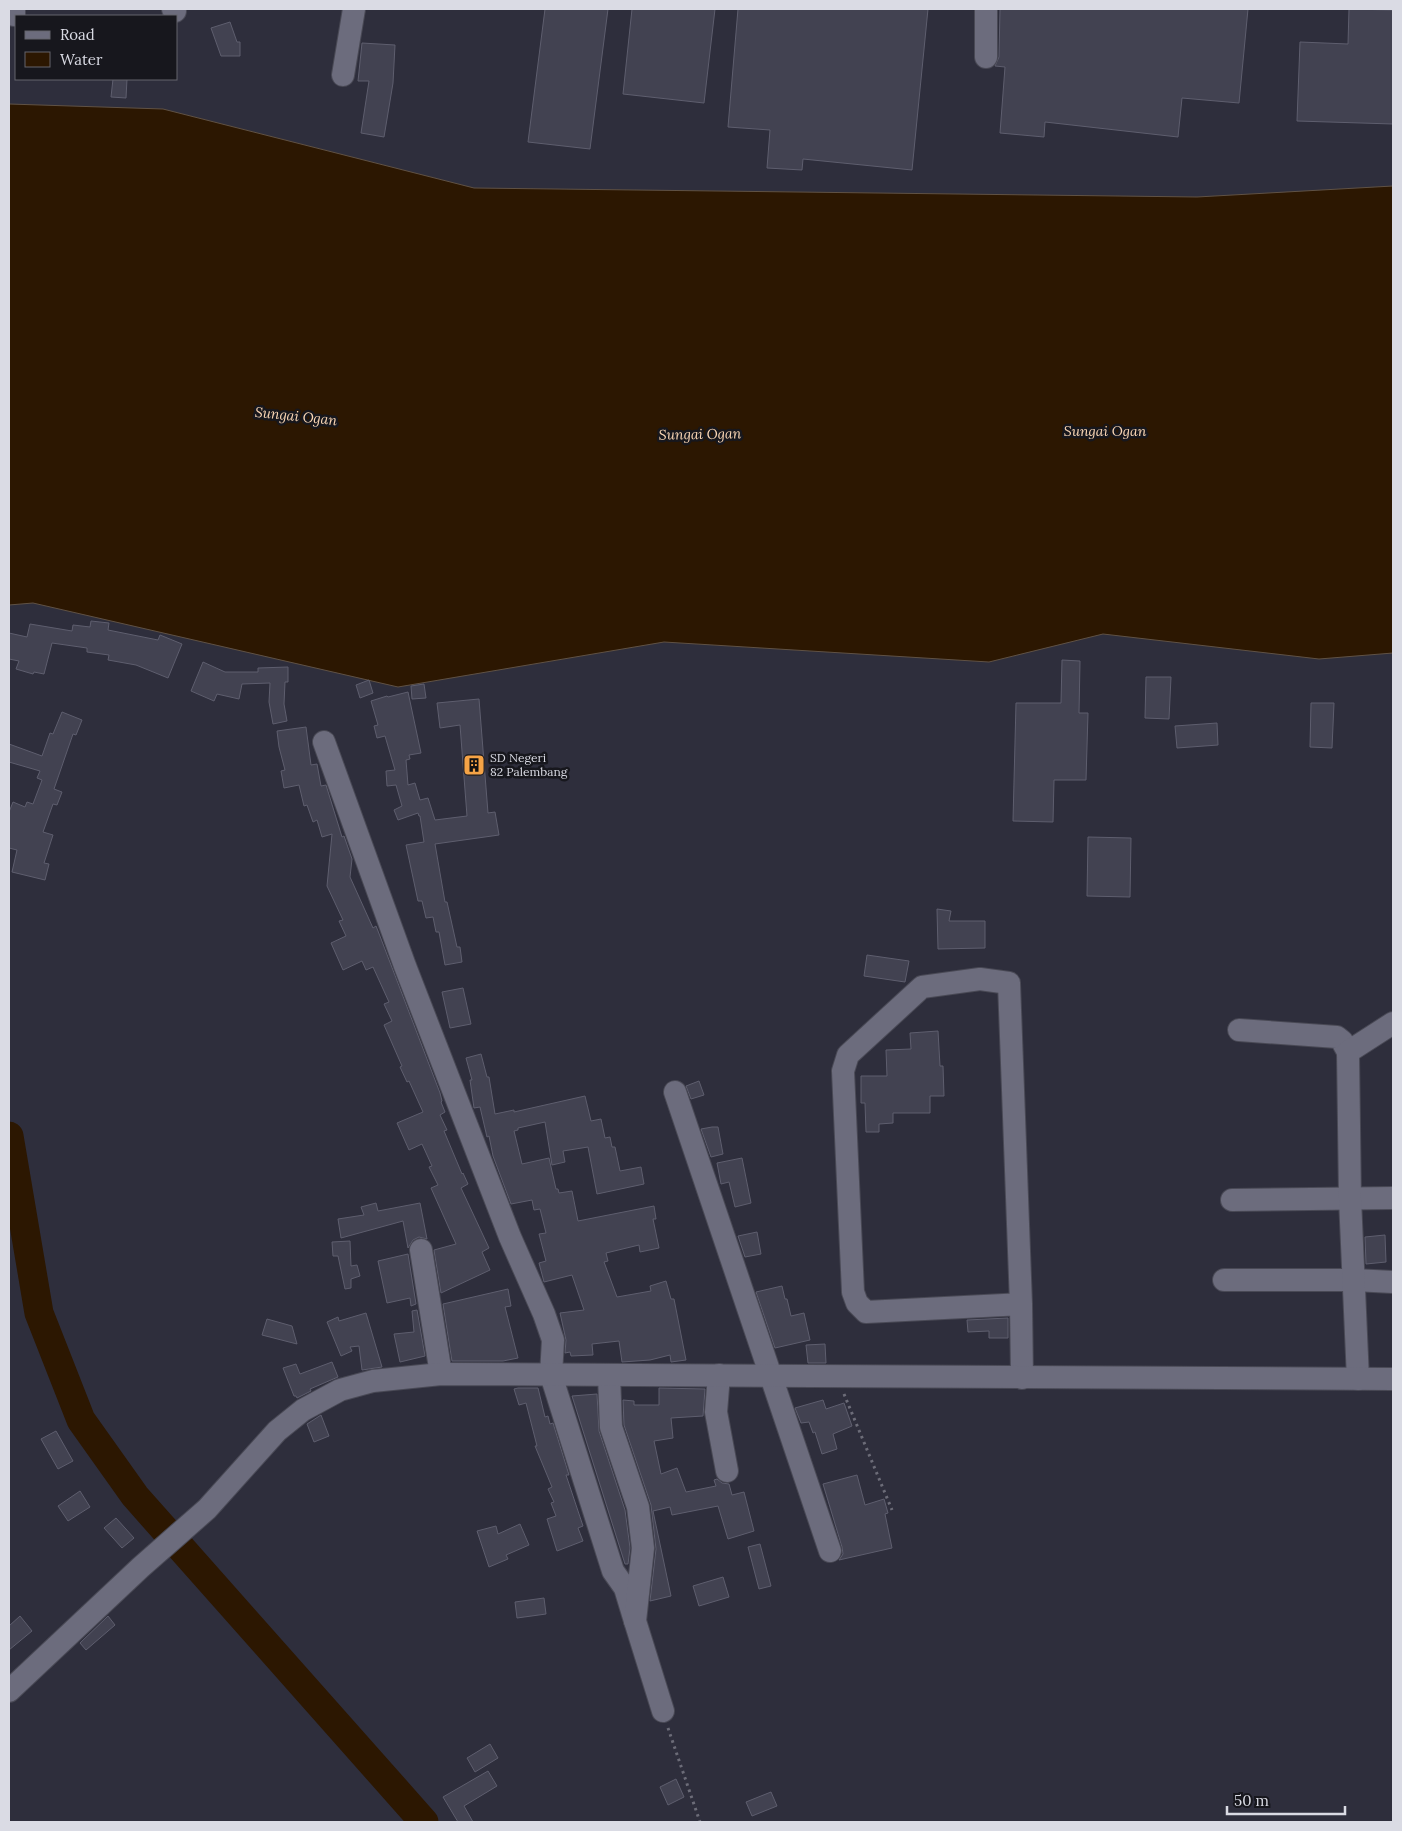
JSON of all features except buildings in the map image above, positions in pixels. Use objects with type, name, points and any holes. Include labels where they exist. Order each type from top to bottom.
[{"type":"street","points":[[343,75],[354,9]]},
{"type":"street","points":[[986,9],[986,57]]},
{"type":"street","points":[[324,742],[416,993],[510,1236],[544,1314],[553,1340],[552,1375],[612,1571],[632,1587]]},
{"type":"street","points":[[1021,1304],[866,1312],[857,1302],[853,1292],[843,1071],[848,1055],[922,987],[980,979],[1009,983],[1021,1304],[1022,1378]]},
{"type":"street","points":[[1348,1052],[1393,1023]]},
{"type":"street","points":[[1239,1030],[1337,1037],[1342,1041],[1348,1052],[1350,1199],[1358,1379]]},
{"type":"street","points":[[675,1092],[830,1551]]},
{"type":"street","points":[[1232,1200],[1393,1198]]},
{"type":"street","points":[[421,1250],[441,1374]]},
{"type":"street","points":[[1224,1280],[1354,1280],[1393,1282]]},
{"type":"street","points":[[9,1691],[207,1509],[277,1431],[303,1410],[340,1390],[373,1381],[441,1374],[1393,1379]]},
{"type":"street","points":[[609,1375],[612,1427],[638,1507],[643,1548],[632,1587],[635,1621],[663,1711]]},
{"type":"street","points":[[719,1375],[716,1412],[727,1470]]},
{"type":"path","points":[[837,1377],[892,1510]]},
{"type":"path","points":[[663,1711],[700,1822]]},
{"type":"water","name":"Sungai Ogan","points":[[9,104],[163,109],[474,188],[1197,197],[1393,186],[1393,653],[1319,659],[1103,634],[989,662],[664,642],[398,687],[33,603],[9,605]]},
{"type":"waterway","points":[[9,1136],[39,1313],[81,1420],[135,1496],[424,1822]]},
{"type":"place","name":"SD Negeri 82 Palembang","points":[[474,765]]}]
